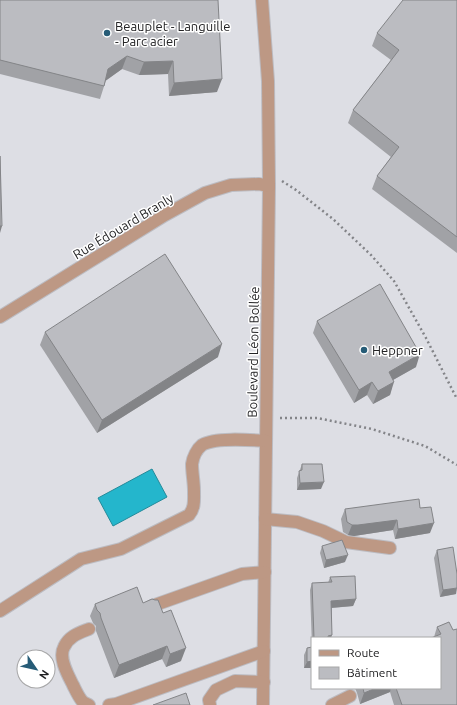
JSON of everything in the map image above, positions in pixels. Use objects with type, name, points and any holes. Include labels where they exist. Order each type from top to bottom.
[{"type":"street","name":"Boulevard Léon Bollée","points":[[262,0],[268,81],[269,173],[264,705]]},
{"type":"street","name":"Rue Édouard Branly","points":[[0,317],[166,215],[205,193],[231,185],[259,184],[269,186]]},
{"type":"street","points":[[0,611],[81,559],[121,549],[189,515],[193,510],[194,503],[192,464],[196,453],[203,445],[219,440],[266,441]]},
{"type":"street","points":[[265,519],[297,522],[323,531],[346,542],[390,548]]},
{"type":"street","points":[[152,606],[242,574],[265,572]]},
{"type":"street","points":[[89,629],[74,635],[67,642],[62,649],[62,658],[65,670],[78,694],[83,701],[89,705]]},
{"type":"street","points":[[109,705],[116,704],[264,651]]},
{"type":"street","points":[[210,705],[209,700],[216,690],[235,681],[264,682]]},
{"type":"street","points":[[332,705],[350,696]]},
{"type":"path","points":[[269,173],[296,190],[332,219],[371,255],[394,281],[426,338],[457,399]]},
{"type":"path","points":[[267,418],[317,418],[372,429],[425,446],[457,465]]},
{"type":"water","points":[[152,469],[167,497],[113,526],[98,498]]},
{"type":"building","name":"Beauplet - Languille - Parc acier","points":[[0,0],[218,0],[222,79],[174,83],[173,61],[144,62],[127,56],[108,69],[104,86],[0,60]]},
{"type":"building","points":[[403,0],[457,0],[457,237],[377,176],[399,147],[353,110],[399,50],[377,33]]},
{"type":"building","points":[[0,156],[2,226],[0,226]]},
{"type":"building","points":[[165,254],[222,344],[102,420],[45,332]]},
{"type":"building","name":"Heppner","points":[[380,284],[420,354],[389,372],[394,382],[378,391],[372,382],[359,390],[317,321]]},
{"type":"building","points":[[302,464],[322,464],[324,482],[300,483],[299,471],[302,470]]},
{"type":"building","points":[[419,499],[420,508],[431,507],[434,523],[398,529],[397,520],[358,525],[352,525],[347,522],[345,509]]},
{"type":"building","points":[[342,540],[348,555],[326,560],[322,546]]},
{"type":"building","points":[[453,547],[457,574],[457,588],[443,590],[437,550]]},
{"type":"building","points":[[355,576],[356,599],[331,601],[332,635],[328,637],[314,637],[312,583],[332,582],[330,577]]},
{"type":"building","points":[[137,587],[143,603],[152,599],[158,600],[163,613],[171,610],[186,648],[170,654],[167,646],[119,665],[100,613],[95,604]]},
{"type":"building","points":[[449,622],[453,630],[457,629],[457,705],[402,705],[396,689],[441,689],[441,637],[434,637],[441,634],[437,627]]},
{"type":"building","points":[[311,647],[311,661],[307,662],[307,648]]},
{"type":"building","points":[[363,689],[374,689],[364,693]]},
{"type":"building","points":[[186,693],[190,705],[153,705]]},
{"type":"place","name":"Beauplet - Languille - Parc acier","points":[[107,33]]},
{"type":"place","name":"Heppner","points":[[364,350]]}]
